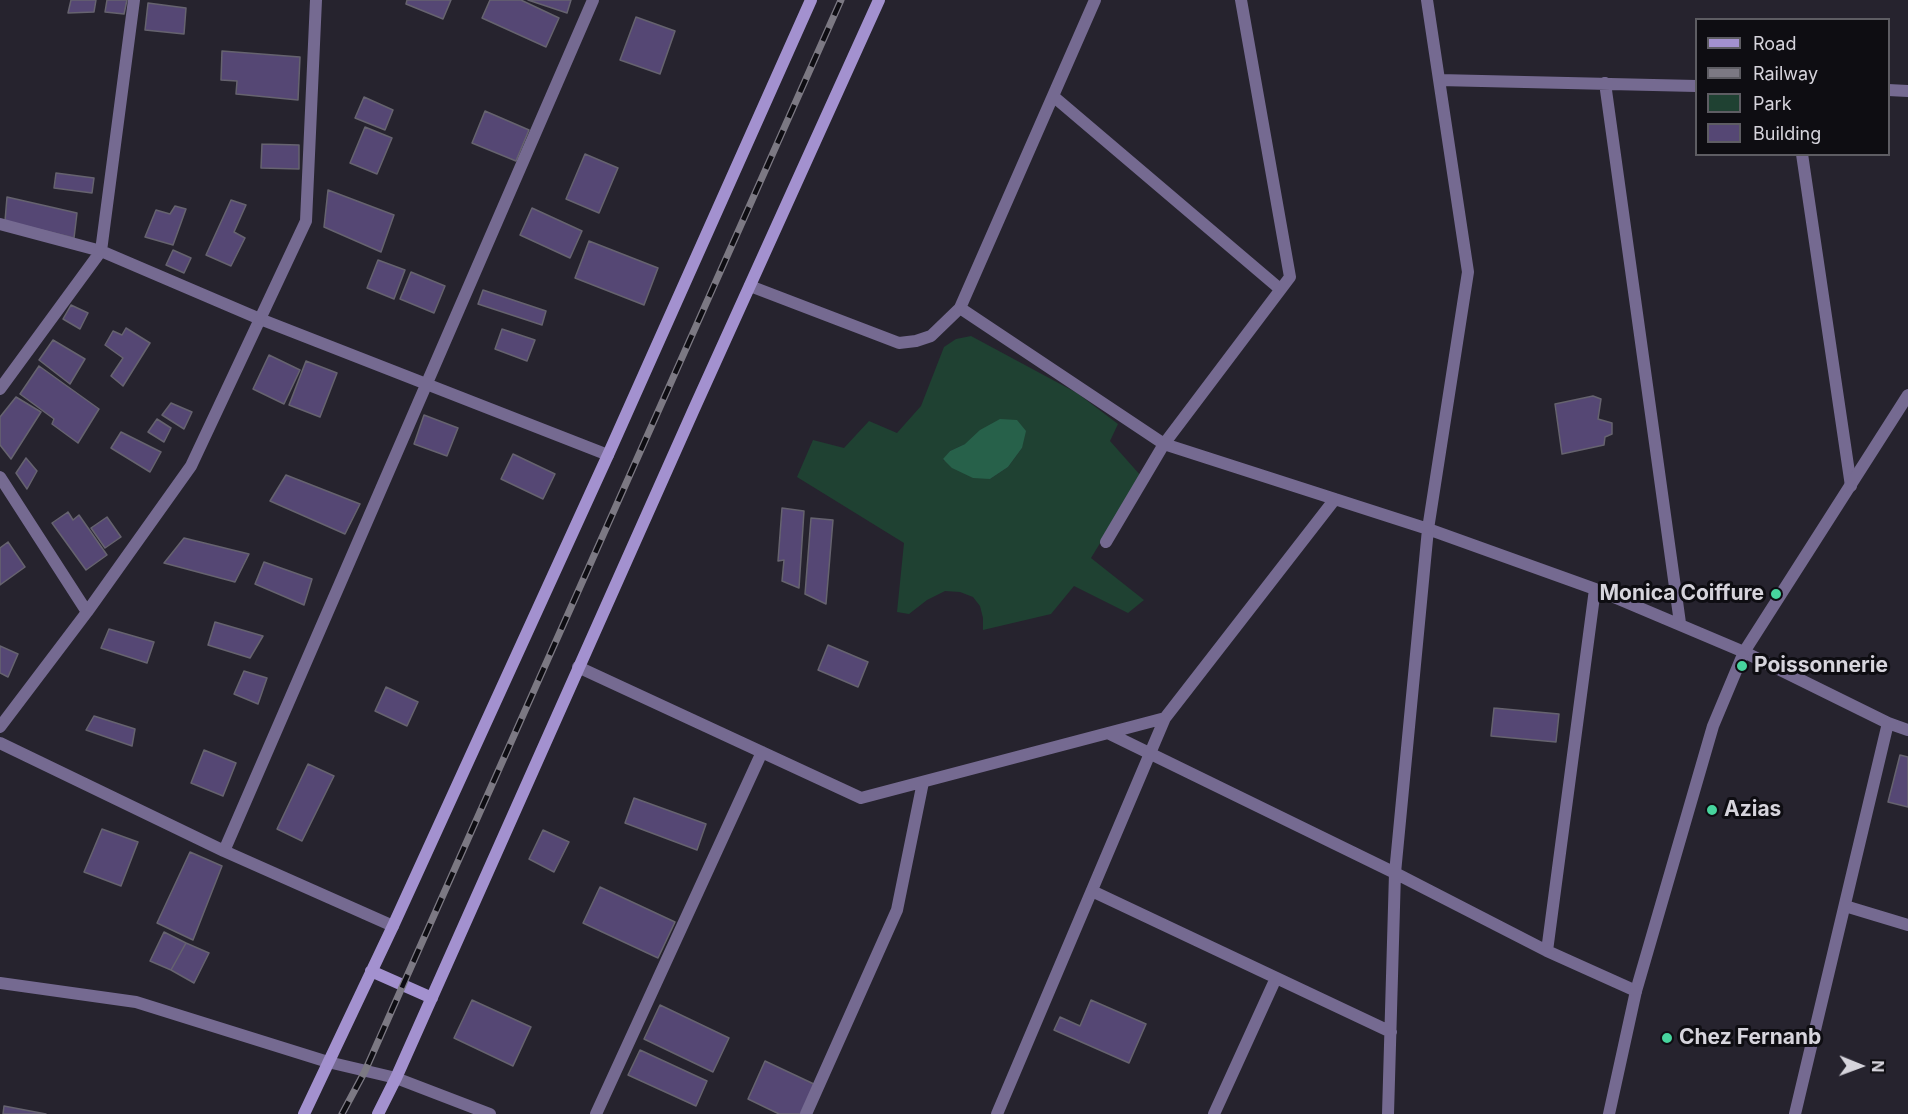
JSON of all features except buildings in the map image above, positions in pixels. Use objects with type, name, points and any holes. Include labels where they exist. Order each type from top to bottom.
[{"type":"main road","points":[[304,1114],[393,926],[608,454],[809,0]]},
{"type":"main road","points":[[378,1114],[879,0]]},
{"type":"main road","points":[[371,971],[432,998]]},
{"type":"street","points":[[0,389],[101,251],[134,0]]},
{"type":"street","points":[[0,727],[87,612],[191,466],[306,221],[316,0]]},
{"type":"street","points":[[224,850],[593,0]]},
{"type":"street","points":[[750,286],[899,343],[931,336],[960,308],[1095,0]]},
{"type":"street","points":[[1106,542],[1164,444],[1290,277],[1241,0]]},
{"type":"street","points":[[1388,1114],[1395,873],[1428,529],[1468,273],[1427,0]]},
{"type":"street","points":[[1439,80],[1695,86]]},
{"type":"street","points":[[1605,84],[1680,623]]},
{"type":"street","points":[[1890,90],[1908,91]]},
{"type":"street","points":[[1053,96],[1280,289]]},
{"type":"street","points":[[1802,156],[1851,486]]},
{"type":"street","points":[[0,225],[101,251],[260,319],[608,454]]},
{"type":"street","points":[[960,308],[1164,444],[1428,529],[1595,589],[1680,623],[1888,723],[1908,730]]},
{"type":"street","points":[[1609,1114],[1636,991],[1713,726],[1744,652],[1908,395]]},
{"type":"street","points":[[0,477],[87,612]]},
{"type":"street","points":[[997,1114],[1166,718],[1335,499]]},
{"type":"street","points":[[1547,951],[1595,589]]},
{"type":"street","points":[[578,667],[861,798],[1166,718]]},
{"type":"street","points":[[1795,1114],[1888,723]]},
{"type":"street","points":[[1108,733],[1395,873],[1547,951],[1636,991]]},
{"type":"street","points":[[0,743],[224,850],[393,926]]},
{"type":"street","points":[[596,1114],[762,752]]},
{"type":"street","points":[[806,1114],[897,910],[922,782]]},
{"type":"street","points":[[1092,891],[1391,1032]]},
{"type":"street","points":[[1845,906],[1908,925]]},
{"type":"street","points":[[1214,1114],[1276,978]]},
{"type":"street","points":[[0,983],[136,1002],[328,1062],[396,1078],[490,1114]]},
{"type":"green space","points":[[971,336],[1077,393],[1118,424],[1110,441],[1141,476],[1091,558],[1144,600],[1128,613],[1074,586],[1051,614],[983,630],[980,606],[973,597],[960,592],[945,591],[927,600],[909,614],[897,612],[904,543],[797,477],[813,440],[844,448],[869,421],[897,433],[921,406],[944,347],[956,339]],"holes":[[[965,444],[1022,448],[1008,467],[990,479],[943,460],[950,451]]]},
{"type":"shaded area","points":[[1000,419],[1017,420],[1026,431],[1022,448],[1008,467],[990,479],[973,478],[952,468],[943,459],[950,451],[965,444],[980,430]]},
{"type":"railway","points":[[342,1114],[365,1071],[841,0]]},
{"type":"place","name":"Monica Coiffure","points":[[1776,594]]},
{"type":"place","name":"Poissonnerie","points":[[1742,666]]},
{"type":"place","name":"Azias","points":[[1712,810]]},
{"type":"place","name":"Chez Fernanb","points":[[1667,1038]]}]
